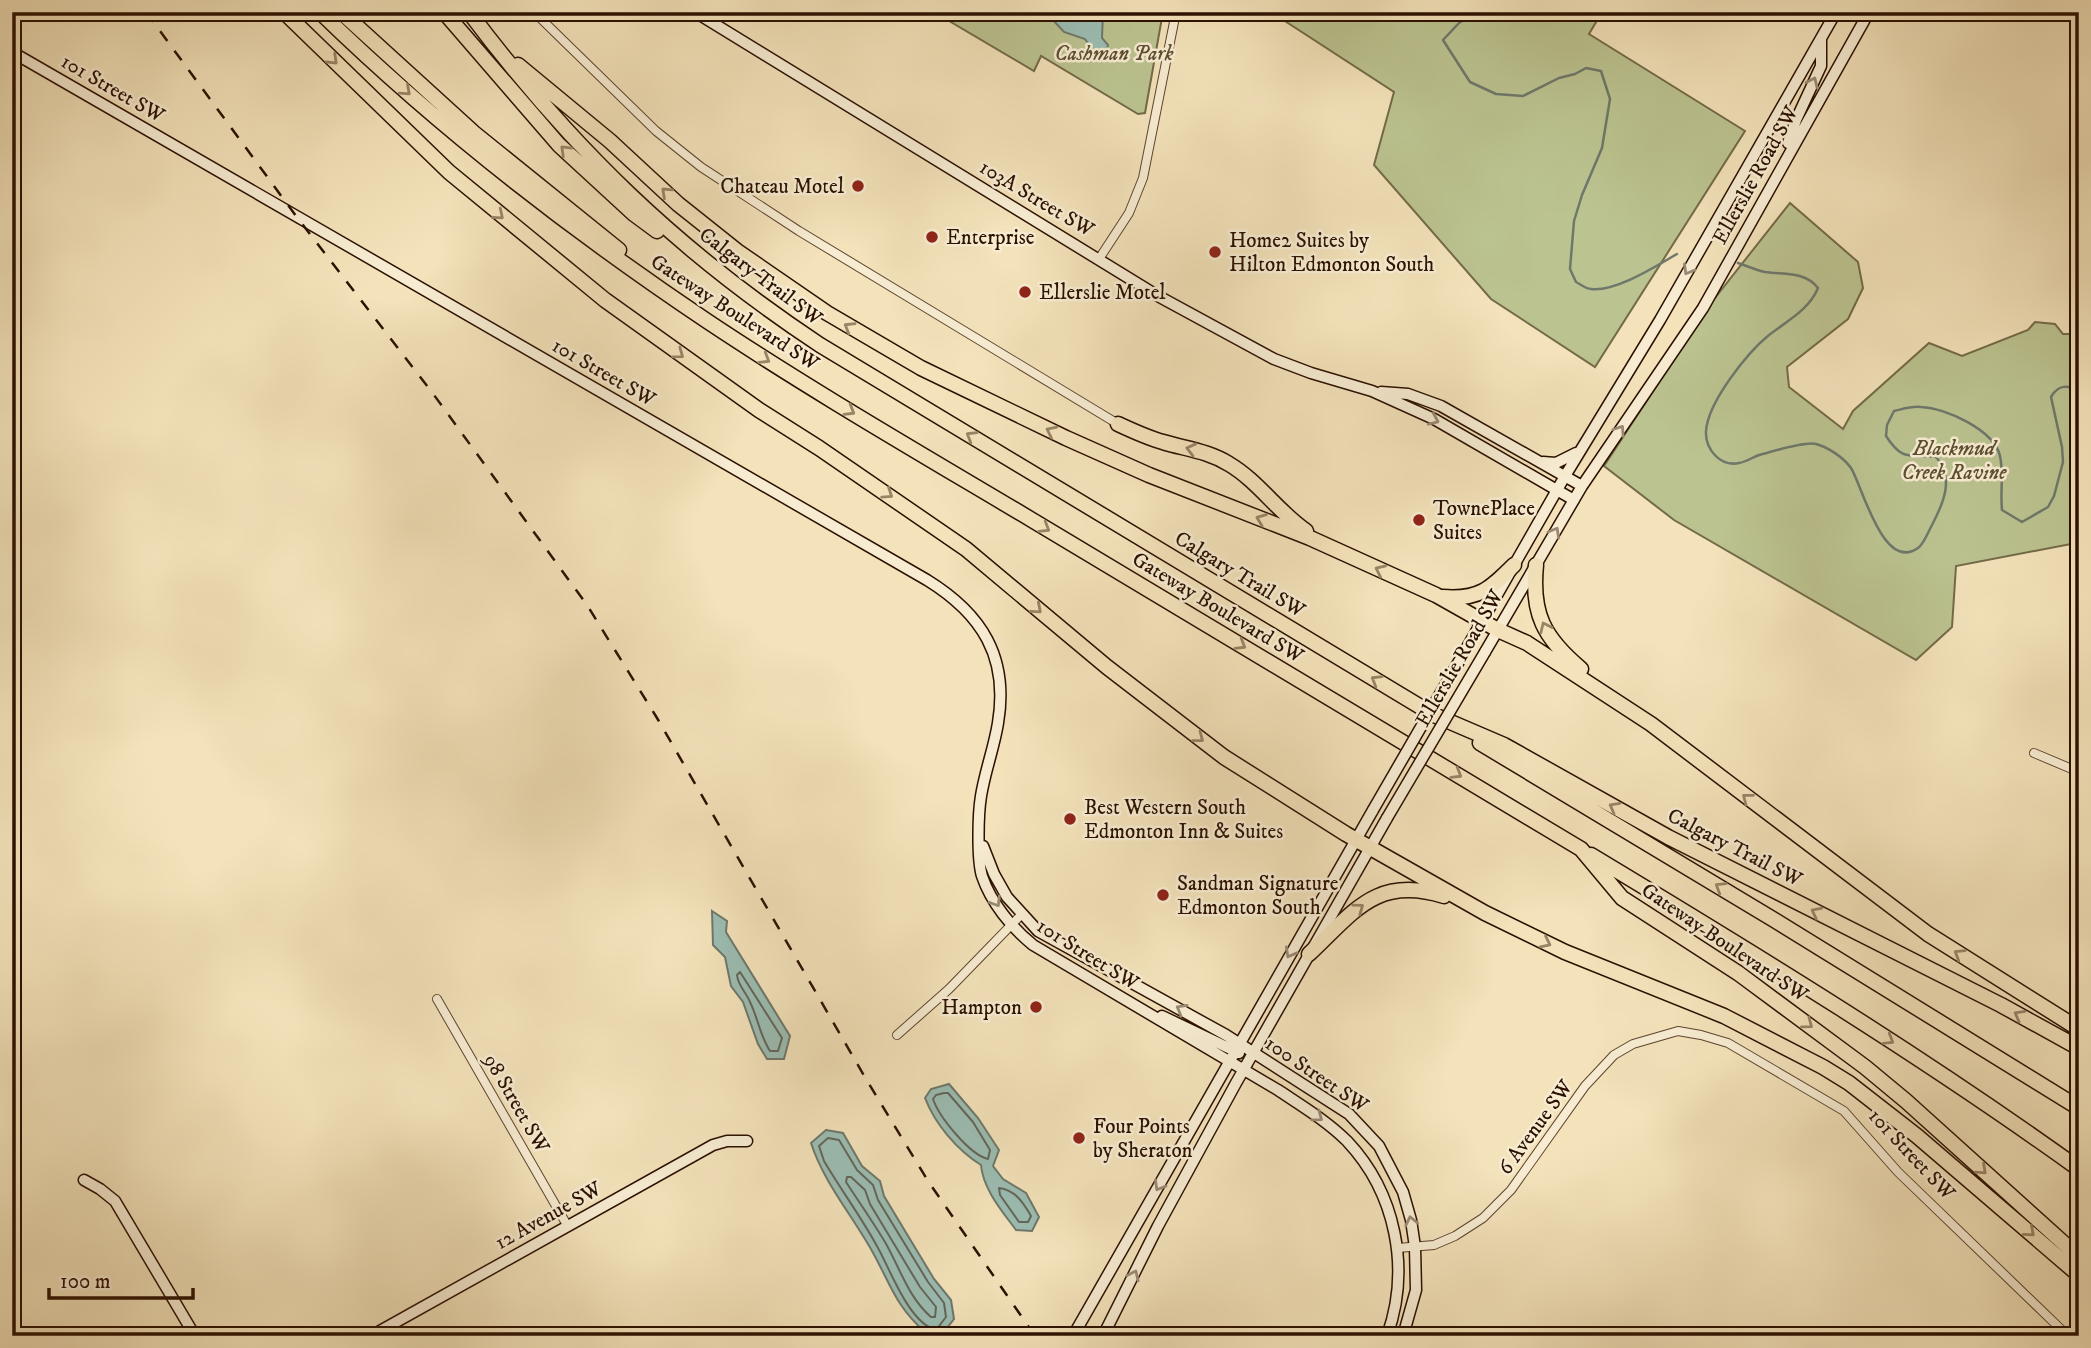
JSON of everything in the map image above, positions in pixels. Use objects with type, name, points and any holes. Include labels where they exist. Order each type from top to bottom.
[{"type":"highway","points":[[284,12],[449,172],[605,300],[759,410],[820,448],[966,549],[1107,667],[1224,757],[1356,839],[1485,912],[1565,952],[1724,1016],[1823,1067],[1849,1083],[1917,1136],[2079,1275]]},
{"type":"highway","name":"Gateway Boulevard SW","points":[[320,12],[460,138],[652,283],[803,382],[1581,849],[1622,898],[1738,973],[1865,1067],[2079,1257]]},
{"type":"highway","points":[[341,12],[474,133],[626,255],[652,283]]},
{"type":"highway","points":[[444,12],[559,145],[615,197],[704,271],[772,313]]},
{"type":"highway","name":"Calgary Trail SW","points":[[469,12],[543,106],[614,180],[709,266],[820,345],[1434,715],[1504,745],[1668,837],[2001,1005],[2079,1048]]},
{"type":"highway","points":[[495,47],[610,141],[678,204],[737,251],[874,342],[920,368],[1108,458],[1324,544],[1436,595],[1527,643],[1628,708]]},
{"type":"highway","points":[[1118,424],[1231,464],[1284,514],[1324,544]]},
{"type":"highway","points":[[1436,595],[1463,598],[1476,596],[1493,586],[1514,565]]},
{"type":"highway","points":[[1536,565],[1534,586],[1539,615],[1549,638],[1571,661],[1628,708],[1928,934],[2079,1029]]},
{"type":"highway","points":[[1434,715],[1787,927],[2079,1108]]},
{"type":"highway","points":[[1581,849],[1700,920],[1951,1079],[2079,1169]]},
{"type":"highway","points":[[1308,954],[1353,911],[1378,896],[1393,891],[1422,889],[1485,912]]},
{"type":"street","points":[[534,12],[656,131],[701,167],[799,231],[1118,424]]},
{"type":"street","name":"103A Street SW","points":[[695,12],[1158,296],[1262,353],[1311,373],[1372,391],[1444,425],[1574,500]]},
{"type":"street","points":[[1099,259],[1135,201],[1143,178],[1176,12]]},
{"type":"street","name":"Ellerslie Road SW","points":[[1073,1336],[1557,489],[1660,320],[1836,12]]},
{"type":"street","name":"Ellerslie Road SW","points":[[1103,1336],[1158,1226],[1308,954],[1582,486],[1703,308],[1869,12]]},
{"type":"street","points":[[1779,169],[1796,120],[1821,66],[1821,38]]},
{"type":"street","name":"101 Street SW","points":[[12,52],[927,580],[961,604],[989,640],[998,667],[1001,691],[998,724],[980,799],[981,874],[993,898],[1012,925],[1033,945],[1229,1063]]},
{"type":"street","name":"103A Street SW","points":[[1372,391],[1408,394],[1428,401],[1582,486]]},
{"type":"street","points":[[1539,461],[1564,461],[1581,449]]},
{"type":"street","points":[[2034,752],[2079,772]]},
{"type":"street","name":"101 Street SW","points":[[979,837],[1000,886],[1021,915],[1046,936],[1168,1001],[1237,1047]]},
{"type":"street","points":[[897,1035],[949,989],[1021,915]]},
{"type":"street","name":"98 Street SW","points":[[437,999],[567,1225]]},
{"type":"street","points":[[1137,1006],[1237,1047]]},
{"type":"street","name":"6 Avenue SW","points":[[1398,1248],[1434,1245],[1471,1227],[1496,1207],[1585,1086],[1614,1055],[1655,1036],[1678,1031],[1701,1035]]},
{"type":"street","name":"101 Street SW","points":[[1701,1035],[1737,1048],[1844,1111],[1898,1172],[2068,1336]]},
{"type":"street","name":"100 Street SW","points":[[1237,1047],[1253,1054],[1349,1114],[1379,1146],[1403,1192],[1412,1220],[1416,1290],[1403,1336]]},
{"type":"street","name":"100 Street SW","points":[[1229,1063],[1317,1116],[1347,1142],[1376,1181],[1385,1201],[1398,1248],[1398,1292],[1387,1336]]},
{"type":"street","name":"12 Avenue SW","points":[[371,1336],[713,1144],[727,1140],[747,1141]]},
{"type":"street","points":[[84,1181],[100,1189],[114,1201],[195,1336]]},
{"type":"green space","name":"Cashman Park","points":[[934,12],[1163,12],[1145,113],[1138,114],[1041,56],[1034,71]]},
{"type":"green space","points":[[1271,12],[1602,12],[1589,34],[1745,131],[1595,367],[1491,299],[1374,165],[1394,92]]},
{"type":"green space","name":"Blackmud Creek Ravine","points":[[1790,203],[1858,262],[1863,288],[1848,319],[1787,367],[1789,387],[1843,429],[1853,411],[1929,343],[1962,356],[2028,330],[2035,322],[2055,324],[2063,334],[2073,334],[2079,330],[2079,545],[2076,543],[1956,566],[1952,627],[1916,660],[1674,520],[1604,466],[1711,303]]},
{"type":"water","points":[[1051,12],[1103,12],[1102,38],[1108,45],[1107,49],[1101,54],[1094,52],[1085,39],[1064,32],[1051,18]]},
{"type":"water","points":[[712,911],[727,921],[726,932],[790,1036],[784,1059],[767,1059],[758,1044],[743,1002],[731,986],[725,957],[713,945]]},
{"type":"water","points":[[949,1084],[978,1118],[999,1150],[993,1166],[1003,1179],[1026,1193],[1039,1217],[1032,1231],[1016,1230],[989,1191],[981,1165],[955,1144],[935,1117],[925,1098],[931,1089]]},
{"type":"water","points":[[826,1130],[843,1133],[862,1166],[880,1181],[884,1196],[934,1279],[951,1300],[954,1319],[943,1333],[925,1332],[907,1313],[831,1185],[811,1143]]},
{"type":"waterway","points":[[1476,12],[1459,23],[1443,40],[1470,82],[1496,94],[1523,96],[1586,68],[1601,71],[1610,99],[1602,148],[1574,221],[1570,269],[1576,282],[1589,289],[1612,286],[1636,277],[1677,254]]},
{"type":"waterway","points":[[1738,263],[1765,272],[1801,276],[1818,288],[1809,303],[1760,343],[1730,379],[1708,419],[1706,438],[1711,450],[1720,459],[1732,464],[1804,444],[1811,443],[1826,448],[1851,468],[1876,524],[1894,548],[1906,552],[1922,544],[1940,508],[1946,482],[1942,465],[1936,457],[1902,453],[1886,436],[1887,425],[1894,411],[1917,407],[1931,408],[1955,416],[1979,429],[1996,446],[2000,456],[2002,510],[2022,522],[2048,507],[2054,496],[2063,462],[2051,397],[2063,387],[2079,391]]},
{"type":"railway","points":[[146,12],[296,216],[434,395],[587,605],[657,718],[928,1181],[1035,1336]]},
{"type":"place","name":"Chateau Motel","points":[[858,186]]},
{"type":"place","name":"Enterprise","points":[[932,237]]},
{"type":"place","name":"Home2 Suites by Hilton Edmonton South","points":[[1215,252]]},
{"type":"place","name":"Ellerslie Motel","points":[[1025,292]]},
{"type":"place","name":"TownePlace Suites","points":[[1419,520]]},
{"type":"place","name":"Best Western South Edmonton Inn & Suites","points":[[1070,819]]},
{"type":"place","name":"Sandman Signature Edmonton South","points":[[1163,895]]},
{"type":"place","name":"Hampton","points":[[1036,1007]]},
{"type":"place","name":"Four Points by Sheraton","points":[[1079,1138]]}]
